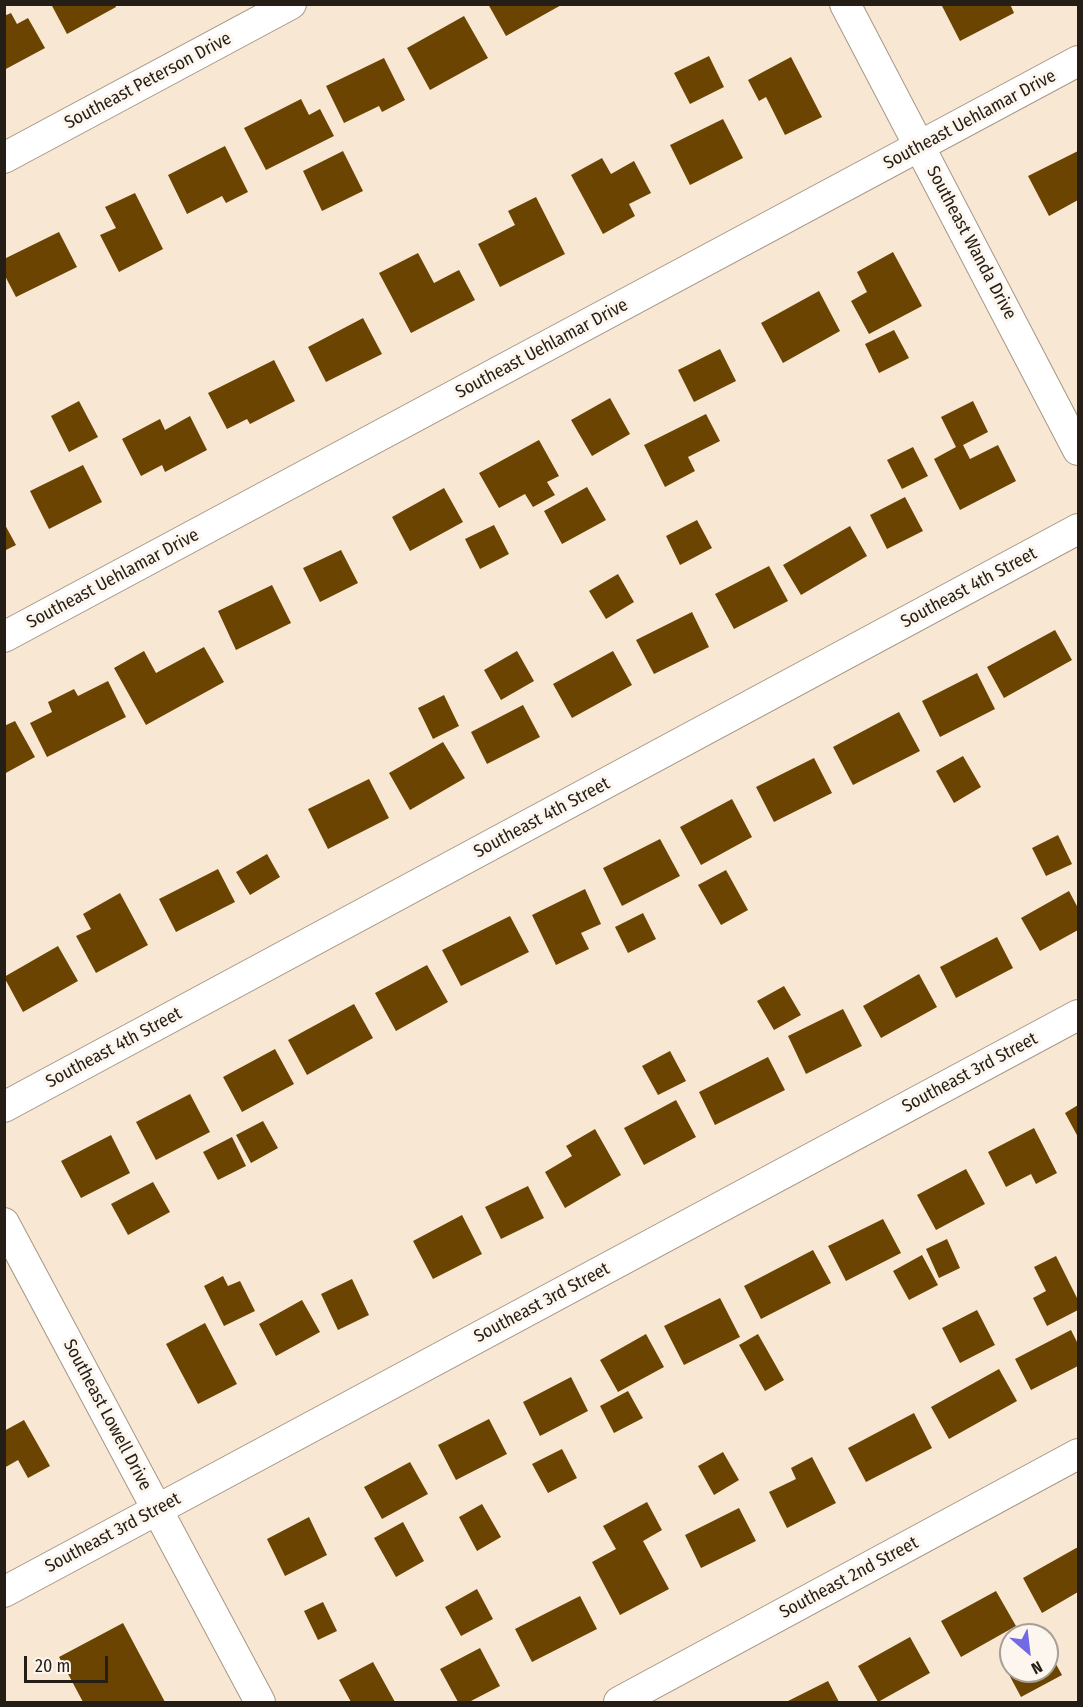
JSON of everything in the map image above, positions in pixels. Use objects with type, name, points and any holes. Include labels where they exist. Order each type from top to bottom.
[{"type":"street","name":"Southeast Peterson Drive","points":[[4,158],[291,4]]},
{"type":"street","name":"Southeast Wanda Drive","points":[[845,4],[1078,450]]},
{"type":"street","name":"Southeast Uehlamar Drive","points":[[4,637],[1078,61]]},
{"type":"street","name":"Southeast 4th Street","points":[[4,1107],[1078,529]]},
{"type":"street","name":"Southeast 3rd Street","points":[[4,1592],[1078,1015]]},
{"type":"street","name":"Southeast Lowell Drive","points":[[7,1233],[260,1702]]},
{"type":"street","name":"Southeast 2nd Street","points":[[619,1702],[1078,1454]]},
{"type":"building","points":[[51,4],[115,4],[116,7],[67,34]]},
{"type":"building","points":[[488,4],[563,4],[506,36]]},
{"type":"building","points":[[941,4],[1010,4],[1014,13],[960,41]]},
{"type":"building","points":[[11,13],[17,24],[28,18],[45,48],[4,70],[4,16]]},
{"type":"building","points":[[464,16],[488,58],[430,90],[407,48]]},
{"type":"building","points":[[709,56],[724,87],[690,104],[674,73]]},
{"type":"building","points":[[791,57],[822,117],[785,135],[766,97],[759,101],[748,80]]},
{"type":"building","points":[[384,58],[405,100],[382,112],[379,106],[344,123],[326,86]]},
{"type":"building","points":[[301,99],[309,115],[320,109],[334,136],[266,170],[244,128]]},
{"type":"building","points":[[723,119],[743,158],[690,185],[670,145]]},
{"type":"building","points":[[225,146],[248,192],[226,203],[222,196],[187,214],[168,175]]},
{"type":"building","points":[[343,151],[363,191],[322,211],[303,171]]},
{"type":"building","points":[[1078,151],[1078,200],[1049,216],[1028,176]]},
{"type":"building","points":[[602,158],[611,174],[634,161],[651,193],[629,204],[635,216],[603,234],[571,175]]},
{"type":"building","points":[[135,193],[163,249],[119,272],[100,235],[116,228],[105,207]]},
{"type":"building","points":[[536,197],[565,254],[500,287],[478,244],[515,225],[508,211]]},
{"type":"building","points":[[59,232],[77,267],[16,297],[4,274],[4,259]]},
{"type":"building","points":[[893,252],[922,306],[869,334],[851,301],[867,292],[857,272]]},
{"type":"building","points":[[418,253],[434,283],[459,270],[475,300],[411,333],[379,273]]},
{"type":"building","points":[[819,291],[840,331],[783,363],[761,323]]},
{"type":"building","points":[[363,318],[382,354],[326,382],[308,347]]},
{"type":"building","points":[[894,330],[909,358],[879,373],[865,344]]},
{"type":"building","points":[[720,349],[736,381],[694,402],[678,370]]},
{"type":"building","points":[[274,360],[295,401],[250,424],[247,419],[227,429],[208,393]]},
{"type":"building","points":[[610,398],[630,434],[592,456],[571,420]]},
{"type":"building","points":[[79,401],[98,437],[69,452],[51,416]]},
{"type":"building","points":[[973,401],[988,432],[963,445],[970,459],[998,445],[1016,481],[960,510],[934,459],[956,447],[941,417]]},
{"type":"building","points":[[706,414],[720,441],[688,457],[695,471],[665,487],[644,445]]},
{"type":"building","points":[[190,416],[207,450],[165,472],[162,465],[141,476],[122,439],[160,419],[165,430]]},
{"type":"building","points":[[539,440],[559,476],[547,482],[555,495],[533,507],[525,494],[499,508],[479,473]]},
{"type":"building","points":[[913,447],[928,476],[902,489],[887,460]]},
{"type":"building","points":[[83,465],[102,502],[49,529],[30,491]]},
{"type":"building","points":[[587,487],[606,520],[562,544],[544,511]]},
{"type":"building","points":[[444,488],[463,522],[410,551],[392,517]]},
{"type":"building","points":[[905,497],[923,531],[887,549],[870,515]]},
{"type":"building","points":[[697,520],[712,548],[680,565],[666,536]]},
{"type":"building","points":[[4,523],[16,545],[4,551]]},
{"type":"building","points":[[494,525],[509,554],[480,569],[465,539]]},
{"type":"building","points":[[850,526],[867,556],[801,595],[783,565]]},
{"type":"building","points":[[341,550],[358,583],[320,602],[303,568]]},
{"type":"building","points":[[769,566],[788,601],[734,629],[715,594]]},
{"type":"building","points":[[618,574],[634,602],[606,619],[589,591]]},
{"type":"building","points":[[272,585],[291,623],[236,650],[218,611]]},
{"type":"building","points":[[692,612],[709,647],[654,674],[636,640]]},
{"type":"building","points":[[1055,630],[1072,660],[1004,698],[987,667]]},
{"type":"building","points":[[204,647],[224,682],[146,725],[114,668],[144,651],[156,673]]},
{"type":"building","points":[[517,651],[534,681],[501,700],[484,670]]},
{"type":"building","points":[[613,651],[632,685],[572,718],[553,684]]},
{"type":"building","points":[[977,673],[995,709],[940,737],[922,701]]},
{"type":"building","points":[[108,681],[126,717],[47,757],[30,723],[52,712],[48,702],[74,689],[78,696]]},
{"type":"building","points":[[444,695],[459,726],[433,739],[418,708]]},
{"type":"building","points":[[523,705],[540,737],[487,764],[471,732]]},
{"type":"building","points":[[899,712],[920,751],[853,785],[833,747]]},
{"type":"building","points":[[15,721],[35,757],[4,774],[4,726]]},
{"type":"building","points":[[443,742],[465,778],[410,810],[389,773]]},
{"type":"building","points":[[963,756],[981,787],[954,803],[936,771]]},
{"type":"building","points":[[814,758],[832,793],[774,822],[756,787]]},
{"type":"building","points":[[369,779],[389,818],[328,849],[308,809]]},
{"type":"building","points":[[732,799],[752,837],[701,865],[680,827]]},
{"type":"building","points":[[1058,835],[1072,864],[1046,876],[1032,848]]},
{"type":"building","points":[[660,839],[680,876],[622,906],[603,868]]},
{"type":"building","points":[[267,854],[280,877],[250,895],[236,872]]},
{"type":"building","points":[[218,869],[235,902],[176,932],[159,899]]},
{"type":"building","points":[[726,870],[748,910],[721,925],[698,885]]},
{"type":"building","points":[[585,889],[601,924],[581,933],[589,949],[556,965],[532,915]]},
{"type":"building","points":[[1069,891],[1078,908],[1078,930],[1040,951],[1021,918]]},
{"type":"building","points":[[120,893],[148,945],[96,973],[76,936],[91,929],[83,914]]},
{"type":"building","points":[[643,913],[656,939],[628,953],[615,927]]},
{"type":"building","points":[[510,916],[529,952],[461,986],[442,950]]},
{"type":"building","points":[[997,937],[1013,968],[956,998],[940,967]]},
{"type":"building","points":[[58,946],[78,981],[23,1012],[4,977]]},
{"type":"building","points":[[427,965],[448,1002],[396,1031],[375,993]]},
{"type":"building","points":[[919,974],[937,1007],[881,1038],[863,1006]]},
{"type":"building","points":[[784,986],[801,1015],[774,1030],[757,1001]]},
{"type":"building","points":[[354,1004],[373,1038],[307,1075],[288,1040]]},
{"type":"building","points":[[843,1009],[862,1046],[806,1074],[788,1036]]},
{"type":"building","points":[[275,1049],[294,1084],[242,1112],[223,1077]]},
{"type":"building","points":[[670,1051],[686,1081],[658,1095],[642,1066]]},
{"type":"building","points":[[768,1057],[785,1090],[715,1125],[699,1092]]},
{"type":"building","points":[[190,1094],[210,1132],[156,1160],[136,1122]]},
{"type":"building","points":[[676,1100],[696,1137],[644,1165],[624,1128]]},
{"type":"building","points":[[1078,1105],[1078,1137],[1065,1113]]},
{"type":"building","points":[[263,1121],[278,1148],[251,1163],[236,1135]]},
{"type":"building","points":[[1034,1128],[1057,1173],[1036,1184],[1031,1174],[1006,1187],[988,1152]]},
{"type":"building","points":[[595,1129],[621,1175],[565,1208],[545,1172],[572,1156],[566,1146]]},
{"type":"building","points":[[111,1135],[130,1173],[81,1198],[61,1161]]},
{"type":"building","points":[[232,1137],[246,1166],[218,1180],[203,1152]]},
{"type":"building","points":[[966,1169],[985,1204],[936,1230],[917,1195]]},
{"type":"building","points":[[153,1182],[170,1212],[128,1235],[111,1204]]},
{"type":"building","points":[[528,1186],[544,1218],[501,1239],[485,1207]]},
{"type":"building","points":[[462,1215],[482,1254],[433,1279],[413,1241]]},
{"type":"building","points":[[883,1219],[901,1253],[846,1281],[828,1246]]},
{"type":"building","points":[[947,1239],[960,1268],[939,1278],[926,1249]]},
{"type":"building","points":[[813,1250],[831,1283],[761,1319],[744,1286]]},
{"type":"building","points":[[922,1255],[938,1285],[909,1300],[893,1271]]},
{"type":"building","points":[[1056,1256],[1078,1300],[1078,1310],[1047,1326],[1033,1298],[1046,1291],[1034,1267]]},
{"type":"building","points":[[223,1276],[228,1286],[240,1281],[255,1311],[224,1326],[204,1286]]},
{"type":"building","points":[[352,1279],[369,1315],[338,1330],[321,1294]]},
{"type":"building","points":[[720,1298],[740,1337],[684,1365],[664,1326]]},
{"type":"building","points":[[302,1300],[320,1332],[276,1356],[259,1324]]},
{"type":"building","points":[[977,1310],[995,1345],[960,1363],[942,1328]]},
{"type":"building","points":[[205,1323],[237,1384],[198,1404],[166,1344]]},
{"type":"building","points":[[1071,1330],[1078,1344],[1078,1366],[1031,1390],[1015,1359]]},
{"type":"building","points":[[646,1334],[664,1367],[618,1392],[600,1360]]},
{"type":"building","points":[[758,1334],[784,1380],[765,1391],[739,1345]]},
{"type":"building","points":[[999,1369],[1017,1401],[949,1439],[931,1407]]},
{"type":"building","points":[[571,1377],[588,1411],[540,1436],[523,1402]]},
{"type":"building","points":[[628,1391],[643,1418],[614,1433],[600,1406]]},
{"type":"building","points":[[914,1413],[932,1448],[866,1482],[848,1448]]},
{"type":"building","points":[[489,1419],[507,1454],[456,1480],[438,1445]]},
{"type":"building","points":[[24,1420],[50,1466],[28,1478],[18,1460],[4,1468],[4,1431]]},
{"type":"building","points":[[562,1449],[577,1478],[548,1493],[532,1464]]},
{"type":"building","points":[[723,1452],[739,1480],[714,1495],[698,1466]]},
{"type":"building","points":[[812,1457],[836,1503],[787,1528],[769,1492],[796,1479],[791,1468]]},
{"type":"building","points":[[410,1462],[428,1494],[382,1519],[364,1487]]},
{"type":"building","points":[[647,1502],[662,1530],[643,1541],[669,1589],[620,1615],[592,1562],[616,1549],[603,1526]]},
{"type":"building","points":[[482,1504],[501,1537],[477,1551],[459,1517]]},
{"type":"building","points":[[739,1508],[756,1541],[701,1568],[685,1535]]},
{"type":"building","points":[[309,1517],[327,1555],[285,1576],[267,1539]]},
{"type":"building","points":[[403,1522],[424,1561],[396,1577],[374,1538]]},
{"type":"building","points":[[1078,1547],[1078,1592],[1042,1613],[1023,1578]]},
{"type":"building","points":[[477,1589],[493,1619],[461,1636],[445,1607]]},
{"type":"building","points":[[996,1591],[1014,1623],[999,1623],[999,1636],[961,1657],[941,1621]]},
{"type":"building","points":[[580,1596],[597,1629],[532,1662],[515,1629]]},
{"type":"building","points":[[323,1602],[337,1631],[318,1640],[304,1611]]},
{"type":"building","points":[[123,1623],[165,1702],[83,1702],[59,1657]]},
{"type":"building","points":[[910,1637],[930,1673],[878,1702],[858,1666]]},
{"type":"building","points":[[480,1648],[500,1686],[469,1702],[458,1702],[440,1669]]},
{"type":"building","points":[[373,1662],[395,1702],[351,1702],[339,1680]]},
{"type":"building","points":[[828,1681],[839,1702],[786,1702]]},
{"type":"building","points":[[1014,1683],[1047,1683],[1021,1697]]}]
